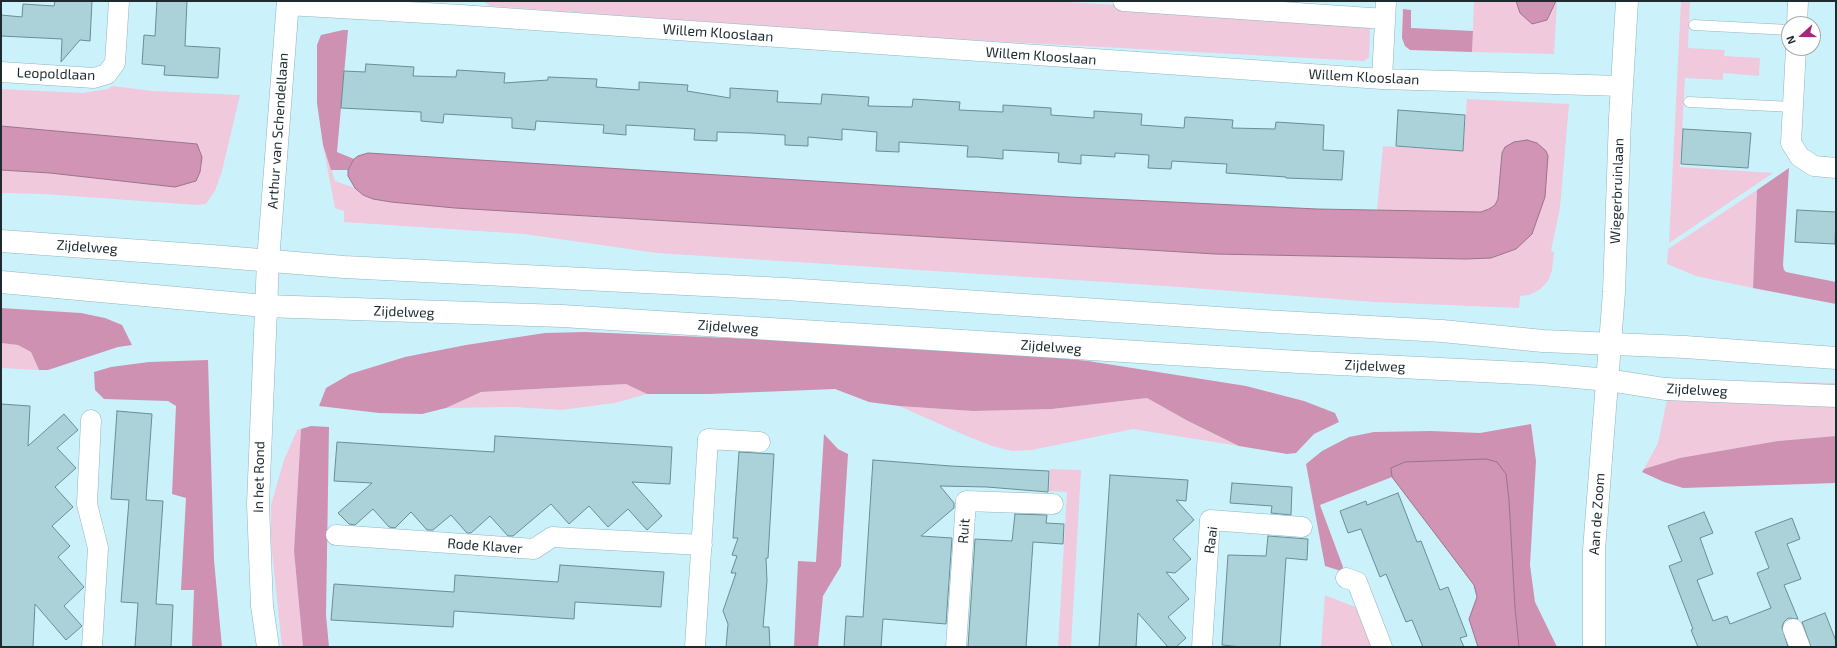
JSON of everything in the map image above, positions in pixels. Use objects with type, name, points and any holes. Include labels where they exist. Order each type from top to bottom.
[{"type":"main road","name":"Wiegerbruinlaan","points":[[1608,380],[1609,345],[1614,292],[1622,86],[1627,1]]},
{"type":"main road","name":"Arthur van Schendellaan","points":[[268,261],[287,3]]},
{"type":"main road","name":"Zijdelweg","points":[[1,241],[344,267],[801,290],[1263,321],[1442,331],[1543,341],[1685,348],[1836,358]]},
{"type":"main road","points":[[265,306],[268,261]]},
{"type":"main road","name":"Zijdelweg","points":[[1,282],[265,306],[562,316],[1299,362],[1542,374],[1608,380],[1665,389],[1836,396]]},
{"type":"main road","name":"In het Rond","points":[[265,306],[258,504],[262,606],[268,647]]},
{"type":"main road","name":"Aan de Zoom","points":[[1594,647],[1594,550],[1608,380]]},
{"type":"street","name":"Leopoldlaan","points":[[1,72],[94,78],[107,74],[115,63],[119,1]]},
{"type":"street","points":[[1123,1],[1385,10],[1382,79]]},
{"type":"street","points":[[1797,16],[1798,1]]},
{"type":"street","name":"Willem Klooslaan","points":[[287,3],[462,8],[1382,79],[1622,86]]},
{"type":"street","points":[[1796,56],[1791,142],[1800,157],[1814,166],[1836,168]]},
{"type":"street","points":[[91,420],[87,504],[98,548],[92,647]]},
{"type":"street","points":[[696,647],[708,439],[760,442]]},
{"type":"street","name":"Ruit","points":[[956,647],[966,501],[1052,504]]},
{"type":"street","name":"Raai","points":[[1202,647],[1210,520],[1302,527]]},
{"type":"street","name":"Rode Klaver","points":[[336,535],[534,549],[552,538],[702,545]]},
{"type":"street","points":[[1346,578],[1357,582],[1382,647]]},
{"type":"street","points":[[1793,629],[1800,647]]},
{"type":"lane","points":[[1694,25],[1781,30]]},
{"type":"lane","points":[[1689,102],[1793,107]]},
{"type":"shaded area","points":[[483,1],[1049,1],[1234,12],[1370,28],[1369,57],[1364,61],[915,37],[490,6]]},
{"type":"shaded area","points":[[1474,1],[1516,1],[1520,13],[1547,20],[1557,1],[1554,54],[1472,52]]},
{"type":"shaded area","points":[[1516,1],[1556,1],[1547,20],[1532,24],[1520,13]]},
{"type":"shaded area","points":[[1681,1],[1690,1],[1688,48],[1725,50],[1724,56],[1760,58],[1759,76],[1723,73],[1723,80],[1685,78],[1680,167],[1773,173],[1669,243]]},
{"type":"shaded area","points":[[1403,9],[1411,10],[1411,28],[1473,31],[1472,52],[1410,50],[1405,46],[1402,38]]},
{"type":"shaded area","points":[[348,30],[337,152],[354,159],[348,170],[331,170],[323,145],[317,103],[317,45],[321,35]]},
{"type":"shaded area","points":[[112,86],[153,91],[240,95],[222,171],[215,191],[206,204],[197,205],[44,194],[1,193],[1,170],[50,173],[197,144],[1,126],[1,89],[82,93],[108,89]]},
{"type":"shaded area","points":[[1467,99],[1569,104],[1560,208],[1551,251],[1554,252],[1552,271],[1548,281],[1539,290],[1529,295],[1520,296],[1519,308],[1375,302],[1166,286],[657,253],[524,234],[344,222],[344,211],[335,208],[323,145],[335,181],[355,188],[363,195],[373,199],[391,202],[614,218],[1215,254],[1466,259],[1492,258],[1516,249],[1502,153],[1498,199],[1496,205],[1489,209],[1481,212],[1377,210],[1383,146],[1463,151]]},
{"type":"shaded area","points":[[1,126],[197,144],[202,157],[200,172],[196,181],[175,187],[50,173],[1,170]]},
{"type":"shaded area","points":[[1527,140],[1537,143],[1546,151],[1548,156],[1545,197],[1532,234],[1516,249],[1491,258],[1466,259],[1215,254],[455,208],[373,199],[363,195],[355,188],[348,176],[348,170],[354,159],[368,153],[1069,197],[1317,209],[1481,212],[1495,205],[1498,199],[1502,153],[1505,147],[1514,142]]},
{"type":"shaded area","points":[[1789,168],[1783,265],[1784,270],[1786,272],[1836,282],[1836,304],[1753,288],[1757,190]]},
{"type":"shaded area","points":[[1757,190],[1753,288],[1696,276],[1667,264],[1668,249]]},
{"type":"shaded area","points":[[1,308],[81,313],[105,318],[122,325],[132,345],[118,347],[48,370],[39,370],[31,352],[18,345],[1,343]]},
{"type":"shaded area","points":[[585,332],[824,342],[1017,354],[1088,361],[1246,386],[1304,401],[1335,413],[1339,422],[1314,434],[1296,453],[1287,454],[1239,446],[1188,421],[1147,398],[1052,409],[973,411],[899,406],[869,402],[835,389],[709,394],[647,394],[626,384],[481,392],[446,408],[422,414],[379,413],[319,406],[326,388],[350,374],[405,357],[466,345],[545,333]]},
{"type":"shaded area","points":[[1,343],[18,345],[31,352],[39,370],[1,368]]},
{"type":"shaded area","points":[[208,360],[214,560],[222,647],[192,647],[194,590],[181,590],[186,498],[172,494],[176,406],[168,401],[104,399],[95,390],[94,372],[111,367],[149,362]]},
{"type":"shaded area","points":[[1679,380],[1836,383],[1836,436],[1778,441],[1644,469],[1658,443],[1670,385]]},
{"type":"shaded area","points":[[626,384],[647,394],[615,403],[561,410],[514,407],[446,408],[481,392]]},
{"type":"shaded area","points":[[1147,398],[1188,421],[1239,446],[1133,429],[1032,450],[1012,451],[992,446],[969,437],[899,406],[973,411],[1052,409]]},
{"type":"shaded area","points":[[1531,424],[1536,461],[1530,565],[1535,602],[1557,647],[1519,647],[1515,608],[1391,468],[1392,477],[1320,505],[1343,567],[1341,571],[1325,566],[1306,464],[1322,451],[1349,437],[1374,432],[1431,431],[1480,433]]},
{"type":"shaded area","points":[[311,426],[329,427],[326,615],[329,647],[303,647],[294,551],[301,429]]},
{"type":"shaded area","points":[[301,429],[294,551],[303,647],[282,647],[271,542],[271,505],[284,460],[297,430]]},
{"type":"shaded area","points":[[824,434],[838,449],[848,454],[841,566],[823,596],[818,647],[794,647],[798,561],[816,562]]},
{"type":"shaded area","points":[[1836,436],[1836,483],[1683,488],[1664,482],[1642,472],[1644,469],[1680,458],[1778,441]]},
{"type":"shaded area","points":[[1486,459],[1497,462],[1506,474],[1519,647],[1478,647],[1469,619],[1477,597],[1474,585],[1392,477],[1391,468],[1405,462]]},
{"type":"shaded area","points":[[1050,469],[1081,470],[1071,647],[1058,647],[1067,492],[1049,491]]},
{"type":"shaded area","points":[[1325,595],[1360,609],[1371,639],[1371,647],[1321,647]]},
{"type":"building","points":[[55,1],[92,1],[90,41],[80,40],[61,62],[62,39],[1,36],[1,15],[22,17],[23,4],[54,6]]},
{"type":"building","points":[[157,1],[187,1],[185,46],[220,48],[218,78],[164,75],[165,66],[142,64],[144,35],[155,36]]},
{"type":"building","points":[[366,64],[414,67],[413,76],[456,77],[457,70],[505,73],[504,83],[548,80],[548,77],[597,79],[596,87],[639,90],[639,82],[688,85],[687,91],[730,98],[730,88],[778,91],[777,102],[821,104],[822,94],[869,97],[868,106],[912,107],[913,99],[960,102],[959,110],[1003,112],[1003,105],[1051,108],[1051,115],[1094,118],[1094,111],[1142,114],[1141,125],[1184,128],[1185,117],[1233,120],[1232,128],[1275,129],[1276,122],[1324,125],[1323,150],[1344,151],[1342,180],[1286,178],[1226,173],[1227,164],[1172,161],[1171,169],[1148,168],[1149,155],[1115,153],[1115,157],[1081,155],[1081,164],[1058,162],[1059,153],[1003,150],[1003,159],[967,157],[968,146],[899,142],[899,152],[876,151],[877,132],[842,129],[842,140],[808,137],[808,146],[785,145],[785,135],[717,132],[717,141],[694,140],[695,129],[626,125],[626,135],[603,133],[604,125],[536,121],[535,130],[512,128],[512,118],[444,114],[443,123],[421,121],[421,112],[341,108],[344,71],[365,72]]},
{"type":"building","points":[[1398,110],[1465,115],[1463,151],[1396,146]]},
{"type":"building","points":[[1683,129],[1751,133],[1748,168],[1681,164]]},
{"type":"building","points":[[1797,210],[1836,212],[1835,244],[1795,242]]},
{"type":"building","points":[[1,404],[30,406],[28,446],[64,414],[78,430],[57,448],[76,468],[55,487],[73,507],[52,526],[70,546],[58,557],[84,587],[64,606],[82,626],[66,640],[35,604],[33,647],[1,647]]},
{"type":"building","points":[[117,411],[152,414],[146,500],[163,501],[156,604],[173,605],[171,647],[135,647],[138,603],[121,602],[129,500],[111,499]]},
{"type":"building","points":[[495,436],[672,447],[670,484],[632,482],[662,516],[647,530],[628,509],[608,527],[589,506],[569,524],[551,504],[513,536],[508,536],[490,516],[471,533],[467,533],[451,515],[433,530],[427,530],[411,512],[395,528],[389,527],[373,509],[355,525],[349,524],[338,513],[372,483],[334,481],[337,442],[494,452]]},
{"type":"building","points":[[739,452],[774,454],[768,558],[766,558],[767,581],[763,627],[769,627],[770,647],[726,647],[728,624],[723,611],[736,573],[731,573],[737,556],[732,555],[738,538],[733,538]]},
{"type":"building","points":[[873,460],[1049,471],[1048,492],[987,487],[940,486],[954,503],[954,508],[921,536],[952,538],[946,624],[883,619],[881,647],[844,647],[846,616],[863,617]]},
{"type":"building","points":[[1110,475],[1188,480],[1186,501],[1176,500],[1194,520],[1173,539],[1191,559],[1175,573],[1166,572],[1189,599],[1168,617],[1186,638],[1176,647],[1168,647],[1138,613],[1136,647],[1099,647]]},
{"type":"building","points":[[1232,483],[1292,487],[1291,515],[1271,513],[1272,506],[1230,503]]},
{"type":"building","points":[[1398,493],[1417,542],[1421,541],[1440,590],[1448,587],[1467,636],[1460,638],[1464,647],[1423,647],[1412,620],[1406,622],[1386,574],[1380,577],[1361,529],[1348,533],[1340,511],[1366,501],[1367,505]]},
{"type":"building","points":[[1704,512],[1713,533],[1700,538],[1713,574],[1697,580],[1713,621],[1727,616],[1730,624],[1771,608],[1757,573],[1769,568],[1755,532],[1792,518],[1800,539],[1787,544],[1801,579],[1784,585],[1798,619],[1788,618],[1782,627],[1788,647],[1698,647],[1691,630],[1693,629],[1669,566],[1682,561],[1668,526]]},
{"type":"building","points":[[1015,514],[1047,515],[1046,523],[1064,524],[1063,544],[1033,542],[1026,647],[968,647],[975,539],[1012,541]]},
{"type":"building","points":[[1268,536],[1308,539],[1307,560],[1286,558],[1280,647],[1242,647],[1222,645],[1228,555],[1266,556]]},
{"type":"building","points":[[560,565],[664,572],[661,607],[575,602],[574,619],[454,611],[453,627],[331,620],[334,584],[454,592],[455,575],[558,582]]},
{"type":"building","points":[[1825,613],[1836,641],[1836,647],[1811,647],[1802,622]]}]
